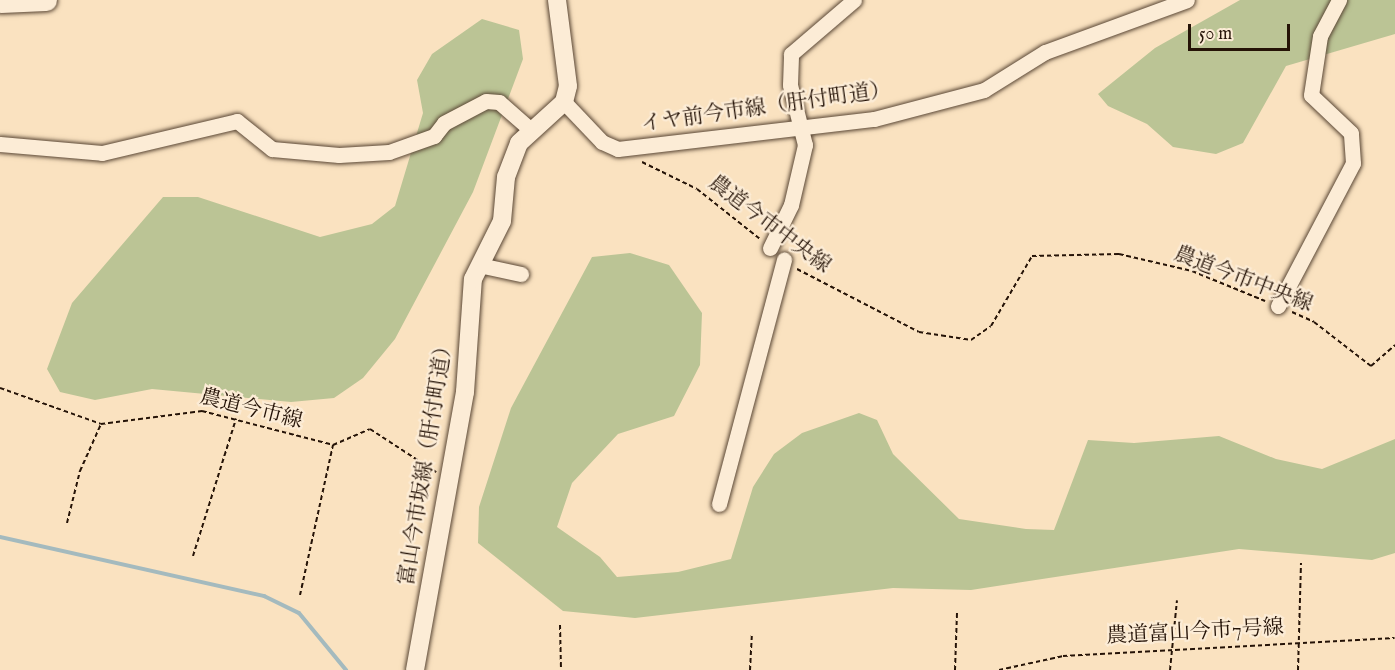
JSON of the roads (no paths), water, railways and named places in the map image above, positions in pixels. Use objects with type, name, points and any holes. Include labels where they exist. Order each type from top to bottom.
[{"type":"main road","points":[[0,2],[46,0]]},
{"type":"street","points":[[557,0],[568,86],[564,102]]},
{"type":"street","points":[[770,248],[803,167],[803,125],[790,85],[791,54],[854,0]]},
{"type":"street","name":"イヤ前今市線（肝付町道）","points":[[564,102],[602,142],[618,149],[803,125],[874,119],[984,90],[1045,52],[1187,0]]},
{"type":"street","points":[[1278,306],[1353,163],[1352,133],[1311,95],[1320,36],[1339,0]]},
{"type":"street","points":[[0,144],[102,153],[237,121],[272,148],[339,155],[389,152],[434,136],[444,123],[486,101],[499,102],[531,130]]},
{"type":"street","name":"富山今市坂線（肝付町道）","points":[[415,670],[465,392],[479,265],[502,221],[511,160],[531,130],[564,102]]},
{"type":"street","points":[[719,504],[784,259]]},
{"type":"street","points":[[479,265],[521,274]]},
{"type":"waterway","points":[[0,537],[264,596],[299,613],[346,670]]}]
